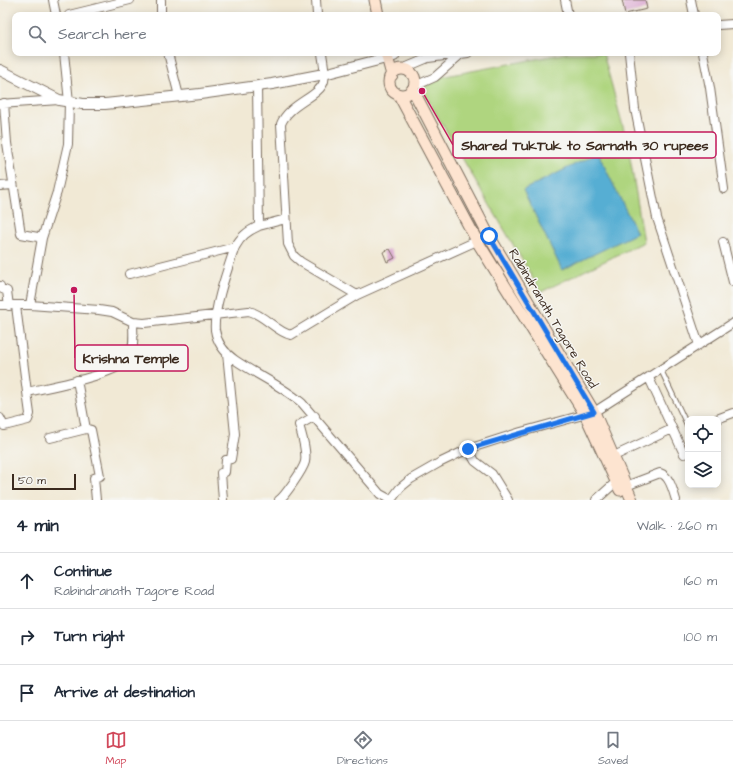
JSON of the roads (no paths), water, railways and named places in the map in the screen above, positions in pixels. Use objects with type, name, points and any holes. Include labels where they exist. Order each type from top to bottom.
[{"type":"main road","points":[[375,0],[377,12]]},
{"type":"main road","points":[[382,0],[384,12]]},
{"type":"main road","points":[[390,56],[397,72]]},
{"type":"main road","name":"Rabindranath Tagore Road","points":[[624,500],[621,484],[614,456],[590,413],[489,236],[414,88],[415,78],[412,74],[397,72],[390,87],[399,95],[477,241],[590,413],[621,484],[632,500]]},
{"type":"main road","points":[[399,95],[407,94],[414,88]]},
{"type":"street","points":[[53,0],[55,12]]},
{"type":"street","points":[[81,12],[130,0]]},
{"type":"street","points":[[161,0],[161,12]]},
{"type":"street","points":[[316,0],[317,12]]},
{"type":"street","points":[[565,0],[567,12]]},
{"type":"street","points":[[691,0],[693,12]]},
{"type":"street","points":[[721,25],[733,24]]},
{"type":"street","points":[[30,305],[41,240],[57,192],[66,151],[69,102],[64,56]]},
{"type":"street","points":[[169,56],[179,96]]},
{"type":"street","points":[[322,56],[324,74],[322,85],[318,90],[290,110],[284,117],[281,124],[288,244],[294,256],[357,295]]},
{"type":"street","points":[[41,240],[38,237],[21,234],[2,103],[58,100],[105,104],[179,96],[257,86],[324,74],[387,56]]},
{"type":"street","points":[[397,72],[428,58],[443,56]]},
{"type":"street","points":[[414,88],[435,77],[461,56]]},
{"type":"street","points":[[629,56],[635,109],[657,218],[699,345]]},
{"type":"street","points":[[704,56],[710,88],[724,189]]},
{"type":"street","points":[[0,70],[58,100]]},
{"type":"street","points":[[257,86],[259,226]]},
{"type":"street","points":[[0,186],[14,185]]},
{"type":"street","points":[[223,500],[221,473],[225,472],[226,460],[231,459],[235,434],[227,353],[215,330],[216,313],[235,247],[240,238],[248,231],[259,226],[286,220]]},
{"type":"street","points":[[0,306],[30,305],[99,310],[112,312],[133,322],[144,323],[240,311],[256,313],[283,332],[291,335],[357,295],[489,236]]},
{"type":"street","points":[[723,242],[733,282]]},
{"type":"street","points":[[129,274],[235,247]]},
{"type":"street","points":[[0,286],[0,288],[7,291],[13,306],[30,414],[28,420],[4,426],[0,418]]},
{"type":"street","points":[[27,392],[109,371],[125,363],[132,349],[133,322]]},
{"type":"street","points":[[227,353],[293,395],[315,416],[380,494],[389,500],[410,479],[468,449],[590,413],[649,378],[733,323]]},
{"type":"street","points":[[649,378],[684,454]]},
{"type":"street","points":[[78,380],[86,429]]},
{"type":"street","points":[[721,418],[733,413]]},
{"type":"street","points":[[279,500],[287,491],[304,463],[305,453],[299,425],[315,416]]},
{"type":"street","points":[[50,438],[86,429],[91,430],[100,476],[94,478],[96,500]]},
{"type":"street","points":[[614,456],[672,429]]},
{"type":"street","points":[[468,449],[475,461],[492,474],[508,500]]},
{"type":"street","points":[[596,500],[621,484],[660,473],[664,474],[668,478],[676,500]]},
{"type":"lane","points":[[661,370],[685,421]]},
{"type":"water","points":[[598,153],[637,233],[562,270],[523,190]]},
{"type":"place","name":"Shared TukTuk to Sarnath 30 rupees","points":[[422,91]]},
{"type":"place","name":"Krishna Temple","points":[[74,290]]}]
